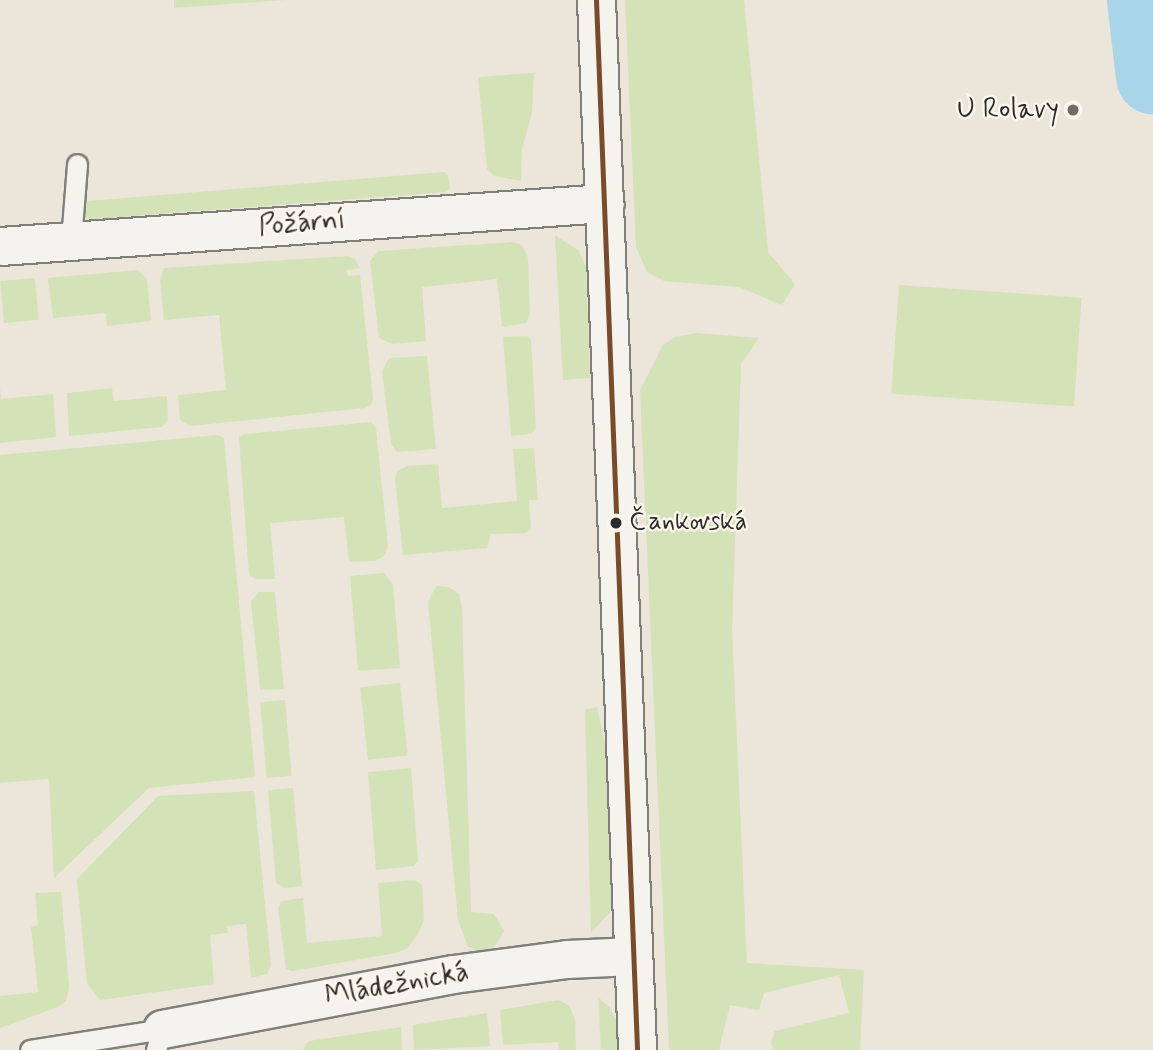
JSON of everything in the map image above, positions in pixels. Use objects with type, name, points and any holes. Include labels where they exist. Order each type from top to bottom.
[{"type":"street","points":[[596,0],[637,1050]]},
{"type":"street","name":"Požární","points":[[0,246],[604,203]]},
{"type":"street","name":"Mládežnická","points":[[159,1040],[453,974],[567,959],[634,956]]},
{"type":"lane","points":[[71,241],[76,164]]},
{"type":"lane","name":"Mládežnická","points":[[30,1050],[159,1040]]},
{"type":"green space","points":[[174,0],[285,0],[174,8]]},
{"type":"green space","points":[[625,0],[744,0],[768,252],[795,284],[782,305],[739,287],[664,281],[647,272],[636,247]]},
{"type":"green space","points":[[534,73],[532,112],[522,149],[521,181],[494,176],[487,169],[478,77]]},
{"type":"green space","points":[[444,172],[448,176],[450,189],[444,192],[95,219],[81,218],[76,202]]},
{"type":"green space","points":[[555,235],[579,251],[586,267],[590,378],[563,380]]},
{"type":"green space","points":[[513,242],[522,245],[528,258],[530,314],[526,323],[502,327],[497,279],[422,287],[426,341],[392,344],[379,338],[370,261],[379,251]]},
{"type":"green space","points":[[347,256],[355,259],[360,268],[347,270],[348,276],[360,275],[373,399],[371,405],[365,408],[190,426],[180,420],[178,395],[226,390],[219,315],[164,320],[160,280],[164,268]]},
{"type":"green space","points":[[138,270],[147,279],[151,321],[107,326],[106,313],[53,318],[48,278]]},
{"type":"green space","points":[[35,278],[39,320],[4,323],[0,281]]},
{"type":"green space","points":[[899,285],[1082,298],[1074,406],[891,394]]},
{"type":"green space","points":[[696,333],[759,338],[741,364],[732,630],[747,963],[864,970],[860,1050],[773,1050],[771,1042],[775,1031],[849,1013],[839,975],[764,993],[759,1010],[730,1005],[719,1050],[669,1050],[640,390],[663,345],[675,337]]},
{"type":"green space","points":[[527,336],[531,340],[536,428],[531,434],[511,436],[503,337]]},
{"type":"green space","points":[[427,356],[436,449],[397,452],[391,444],[382,371],[389,358]]},
{"type":"green space","points":[[0,386],[1,399],[53,394],[56,437],[0,443]]},
{"type":"green space","points":[[112,388],[114,401],[167,396],[168,420],[162,427],[69,436],[67,393]]},
{"type":"green space","points":[[371,422],[376,428],[388,547],[384,556],[375,561],[349,562],[344,517],[270,523],[275,579],[255,579],[249,575],[239,437],[245,434]]},
{"type":"green space","points":[[218,435],[224,438],[255,777],[149,788],[54,878],[49,779],[0,783],[0,455]]},
{"type":"green space","points":[[534,448],[538,500],[529,500],[531,529],[526,533],[491,534],[487,548],[403,555],[395,478],[397,471],[407,466],[438,464],[442,508],[517,501],[513,449]]},
{"type":"green space","points":[[384,573],[393,584],[400,668],[358,671],[350,576]]},
{"type":"green space","points":[[436,586],[449,587],[459,594],[462,608],[471,912],[494,914],[504,931],[495,946],[483,953],[468,947],[458,920],[428,602]]},
{"type":"green space","points":[[259,592],[275,592],[284,689],[260,690],[251,601]]},
{"type":"green space","points":[[400,683],[408,756],[368,760],[360,687]]},
{"type":"green space","points":[[285,700],[292,776],[267,778],[260,702]]},
{"type":"green space","points":[[597,707],[609,762],[612,893],[610,912],[591,933],[585,710]]},
{"type":"green space","points":[[411,768],[418,861],[414,866],[376,870],[368,772]]},
{"type":"green space","points":[[293,788],[302,886],[285,888],[276,883],[268,790]]},
{"type":"green space","points":[[254,791],[271,965],[267,974],[251,978],[246,924],[227,926],[228,933],[210,935],[214,984],[100,1000],[87,984],[77,879],[158,796]]},
{"type":"green space","points":[[415,880],[422,885],[424,920],[408,948],[396,953],[292,971],[286,969],[278,908],[281,901],[303,898],[307,943],[382,936],[378,883]]},
{"type":"green space","points":[[61,892],[69,988],[66,1001],[58,1007],[0,1028],[0,996],[38,992],[31,927],[38,925],[35,893]]},
{"type":"green space","points":[[598,997],[610,1008],[619,1026],[620,1050],[601,1050]]},
{"type":"green space","points":[[558,1000],[568,1005],[575,1018],[576,1050],[559,1050],[558,1042],[503,1045],[500,1010]]},
{"type":"green space","points":[[487,1013],[490,1046],[414,1050],[413,1025]]},
{"type":"green space","points":[[401,1027],[402,1050],[303,1050],[309,1041]]},
{"type":"waterway","points":[[1144,0],[1153,77]]},
{"type":"transit line","points":[[596,0],[637,1050]]},
{"type":"place","name":"U Rolavy","points":[[1073,110]]},
{"type":"place","name":"Čankovská","points":[[616,523]]}]
